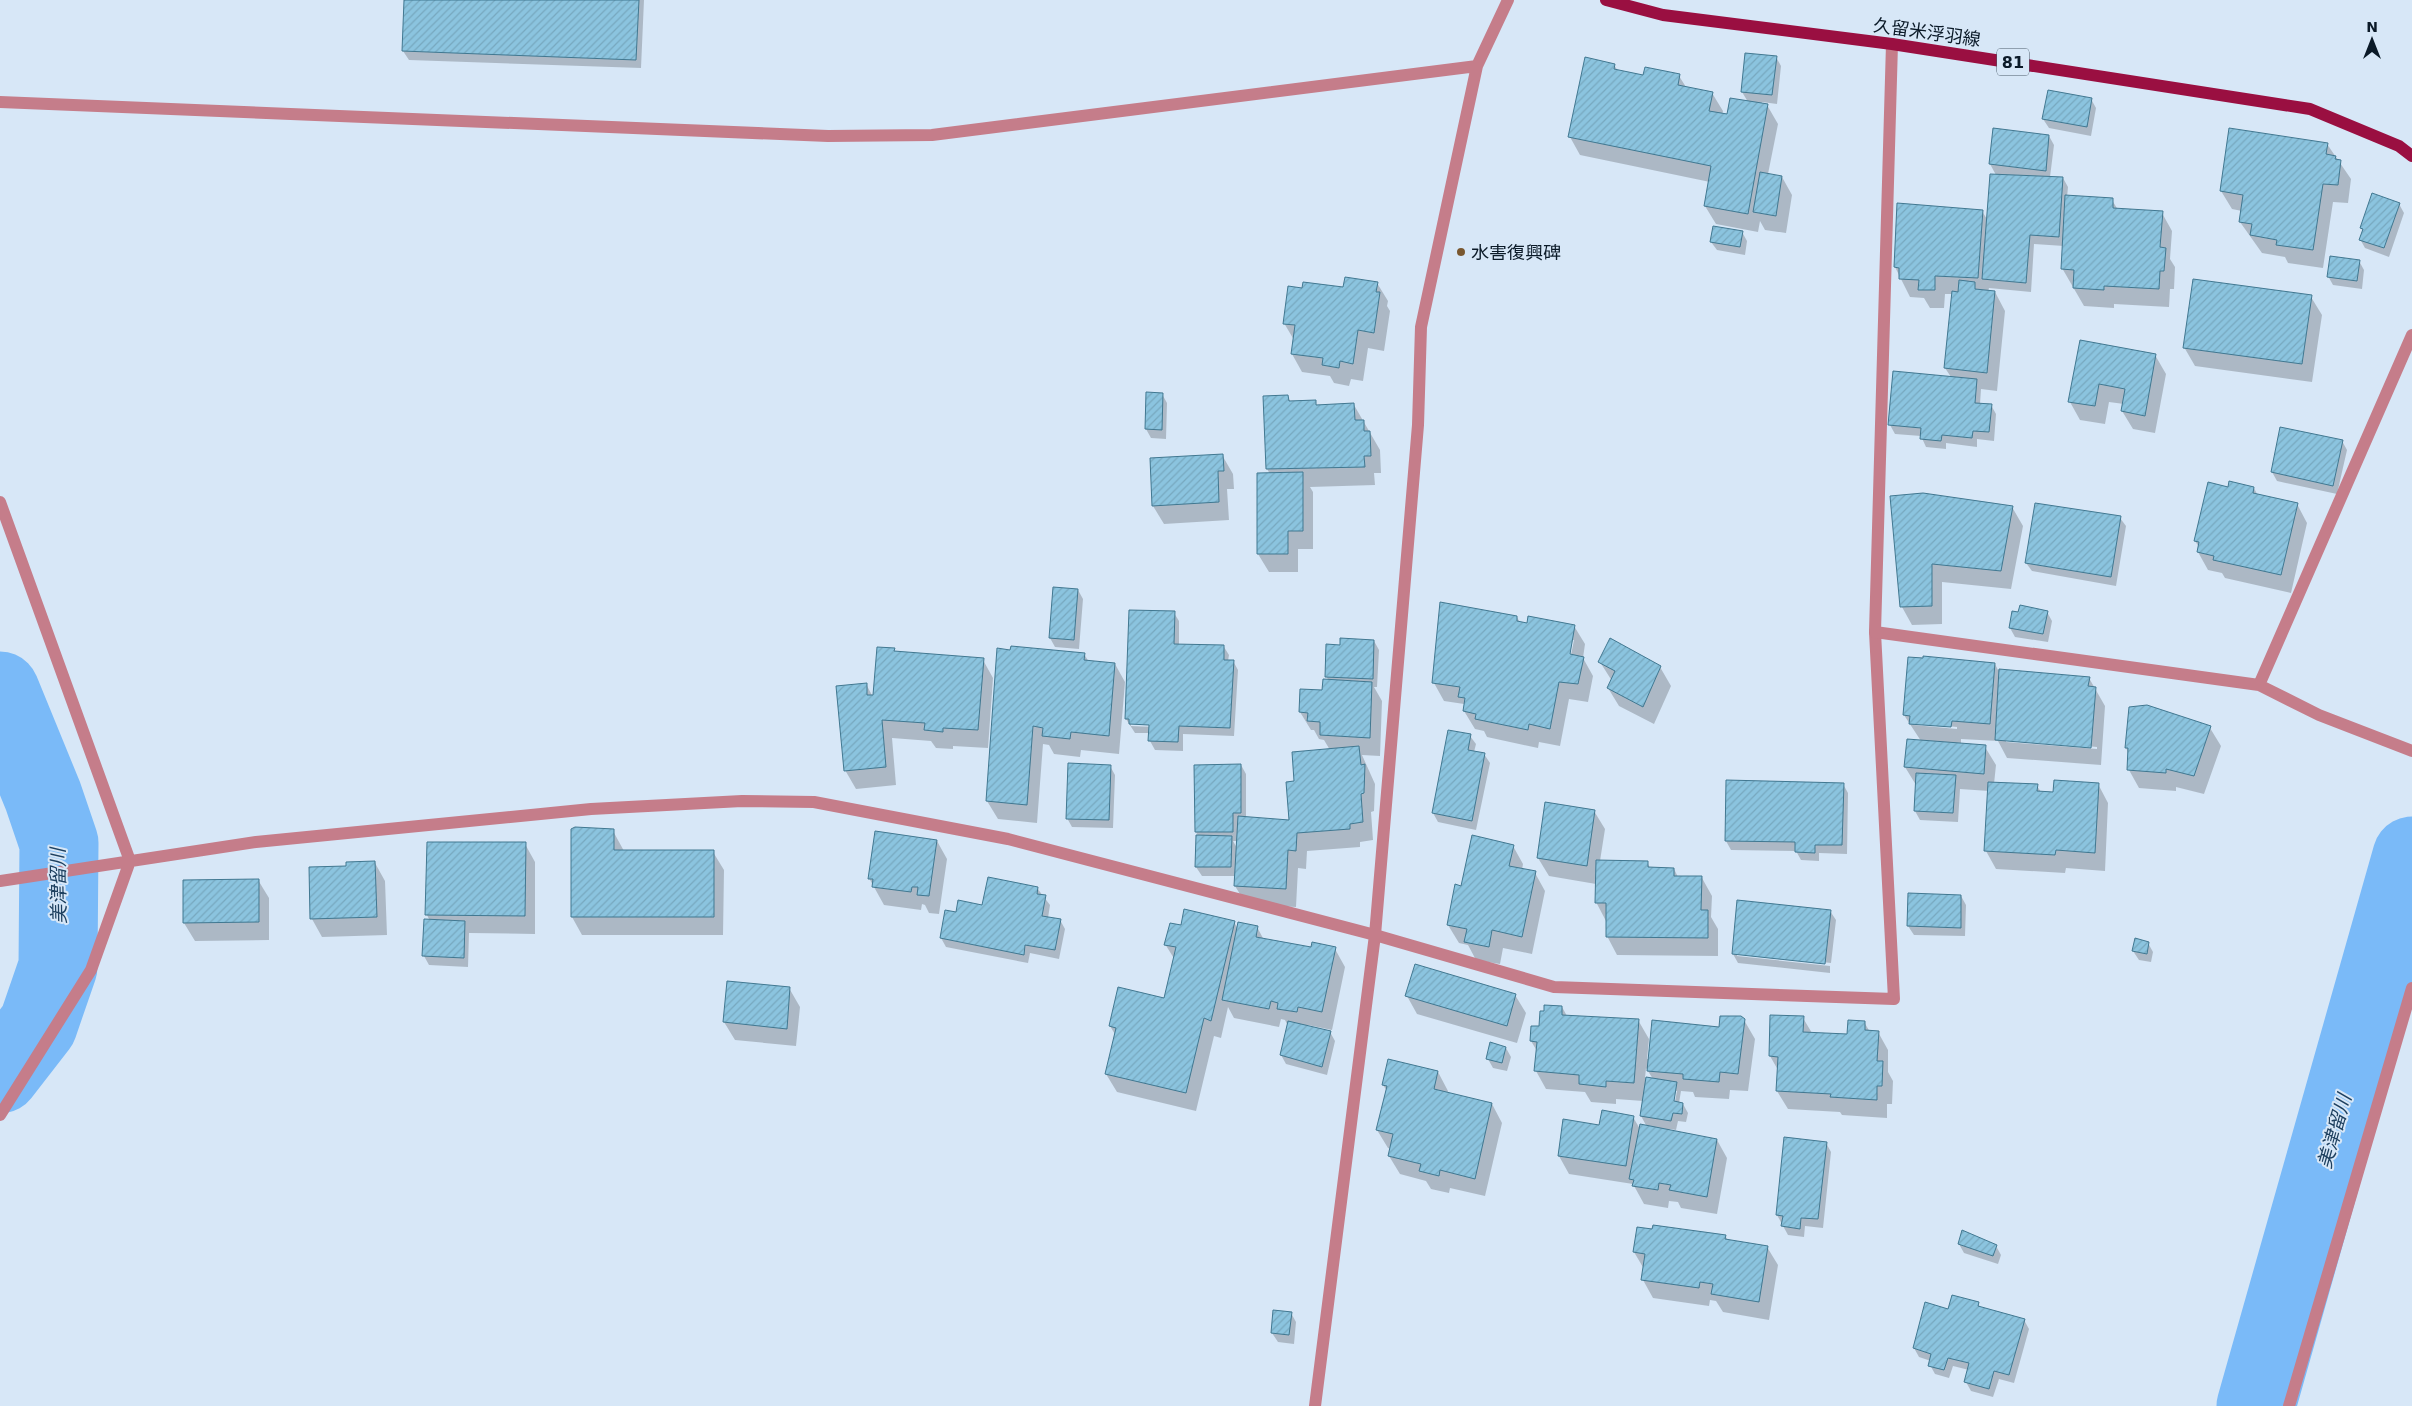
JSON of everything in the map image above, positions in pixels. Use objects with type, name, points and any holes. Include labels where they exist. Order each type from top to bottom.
[{"type":"main road","name":"久留米浮羽線","points":[[1606,0],[1663,15],[1892,44],[2310,109],[2399,146],[2412,156]]},
{"type":"street","points":[[1315,1406],[1375,935],[1418,425],[1421,326],[1477,66],[1508,0]]},
{"type":"street","points":[[0,881],[256,842],[591,809],[742,801],[814,802],[1008,839],[1375,935],[1554,987],[1894,999],[1875,632],[1892,44]]},
{"type":"street","points":[[0,102],[828,136],[932,135],[1477,66]]},
{"type":"street","points":[[2259,685],[2412,335]]},
{"type":"street","points":[[0,502],[130,861],[91,970],[25,1078],[0,1115]]},
{"type":"street","points":[[1875,632],[2259,685],[2319,715],[2412,752]]},
{"type":"street","points":[[2289,1406],[2412,988]]},
{"type":"building","points":[[404,0],[639,0],[636,60],[402,51]]},
{"type":"building","points":[[1745,53],[1777,56],[1772,95],[1741,92]]},
{"type":"building","points":[[1585,57],[1615,64],[1614,69],[1643,75],[1645,67],[1680,74],[1678,85],[1713,92],[1709,111],[1727,114],[1730,98],[1768,104],[1748,214],[1704,206],[1711,166],[1568,137]]},
{"type":"building","points":[[2048,90],[2092,98],[2087,127],[2042,119]]},
{"type":"building","points":[[1993,128],[2049,135],[2046,171],[1989,164]]},
{"type":"building","points":[[2229,128],[2328,143],[2326,154],[2336,156],[2335,159],[2341,160],[2338,185],[2323,184],[2313,250],[2276,245],[2277,240],[2250,235],[2252,224],[2239,222],[2243,195],[2220,191]]},
{"type":"building","points":[[1760,172],[1782,176],[1776,216],[1753,212]]},
{"type":"building","points":[[1990,174],[2063,177],[2059,237],[2030,235],[2026,283],[1982,279]]},
{"type":"building","points":[[2372,193],[2400,203],[2384,248],[2359,240],[2363,229],[2360,228]]},
{"type":"building","points":[[2065,195],[2113,198],[2113,208],[2163,211],[2160,247],[2166,248],[2164,271],[2160,271],[2159,289],[2104,286],[2104,290],[2073,288],[2074,270],[2061,269]]},
{"type":"building","points":[[1897,203],[1983,210],[1978,278],[1935,276],[1935,290],[1918,290],[1919,280],[1899,279],[1899,268],[1894,267]]},
{"type":"building","points":[[1713,226],[1743,231],[1740,247],[1710,242]]},
{"type":"building","points":[[2330,256],[2360,260],[2357,281],[2327,277]]},
{"type":"building","points":[[1345,277],[1378,282],[1376,292],[1380,292],[1374,333],[1358,330],[1353,364],[1340,361],[1339,368],[1322,365],[1323,358],[1291,354],[1295,325],[1283,324],[1288,286],[1302,288],[1303,282],[1343,287]]},
{"type":"building","points":[[2193,279],[2312,295],[2302,364],[2183,348]]},
{"type":"building","points":[[1959,280],[1975,282],[1975,289],[1995,291],[1987,373],[1944,368],[1952,291],[1958,292]]},
{"type":"building","points":[[2080,340],[2156,354],[2145,416],[2121,411],[2125,389],[2099,384],[2095,406],[2068,402]]},
{"type":"building","points":[[1893,371],[1977,379],[1975,403],[1992,404],[1989,432],[1973,431],[1972,438],[1942,435],[1941,441],[1920,439],[1921,428],[1888,425]]},
{"type":"building","points":[[1146,392],[1163,393],[1162,430],[1145,429]]},
{"type":"building","points":[[1288,395],[1289,401],[1316,400],[1316,405],[1354,403],[1355,420],[1364,420],[1364,431],[1370,431],[1371,456],[1364,456],[1365,467],[1266,469],[1263,396]]},
{"type":"building","points":[[2280,427],[2343,440],[2333,486],[2271,472]]},
{"type":"building","points":[[1223,454],[1224,471],[1218,471],[1219,502],[1152,506],[1150,458]]},
{"type":"building","points":[[1303,472],[1303,531],[1288,531],[1288,554],[1257,554],[1257,473]]},
{"type":"building","points":[[2229,481],[2254,487],[2253,493],[2298,503],[2281,575],[2213,560],[2214,556],[2197,552],[2199,542],[2194,541],[2208,482],[2228,487]]},
{"type":"building","points":[[1923,493],[2013,506],[2001,571],[1932,564],[1932,606],[1900,607],[1890,496]]},
{"type":"building","points":[[2035,503],[2121,516],[2111,577],[2025,563]]},
{"type":"building","points":[[1053,587],[1078,589],[1074,640],[1049,638]]},
{"type":"building","points":[[1440,602],[1517,616],[1517,621],[1527,623],[1528,616],[1575,625],[1570,654],[1584,657],[1578,684],[1559,682],[1550,729],[1529,724],[1528,730],[1475,719],[1476,714],[1463,711],[1465,698],[1458,697],[1460,687],[1432,683]]},
{"type":"building","points":[[2020,605],[2048,611],[2043,634],[2009,628],[2012,611],[2018,612]]},
{"type":"building","points":[[1129,610],[1175,611],[1174,644],[1224,645],[1224,660],[1234,660],[1230,728],[1179,726],[1178,742],[1148,741],[1149,725],[1129,724],[1129,719],[1125,719]]},
{"type":"building","points":[[1340,638],[1374,640],[1373,679],[1325,677],[1326,644],[1340,645]]},
{"type":"building","points":[[1610,638],[1661,666],[1643,707],[1607,688],[1615,671],[1598,662]]},
{"type":"building","points":[[1011,646],[1085,653],[1084,660],[1115,663],[1109,736],[1071,732],[1070,739],[1042,736],[1043,728],[1033,726],[1027,805],[986,801],[997,648],[1010,650]]},
{"type":"building","points":[[877,647],[895,648],[894,651],[984,658],[978,730],[943,728],[943,732],[924,730],[925,723],[882,720],[886,767],[844,771],[836,686],[867,683],[867,695],[873,695]]},
{"type":"building","points":[[1923,656],[1995,663],[1990,724],[1952,721],[1951,727],[1909,724],[1910,716],[1903,715],[1908,657],[1923,658]]},
{"type":"building","points":[[1999,669],[2090,677],[2088,686],[2096,687],[2091,748],[1995,740]]},
{"type":"building","points":[[1323,679],[1372,682],[1370,738],[1320,735],[1320,722],[1307,721],[1308,713],[1299,712],[1300,689],[1322,690]]},
{"type":"building","points":[[2147,705],[2211,726],[2194,776],[2166,769],[2166,773],[2127,770],[2128,748],[2125,748],[2129,707]]},
{"type":"building","points":[[1448,730],[1471,734],[1468,750],[1485,753],[1472,821],[1432,813]]},
{"type":"building","points":[[1907,739],[1986,745],[1984,774],[1904,767]]},
{"type":"building","points":[[1359,746],[1361,765],[1365,764],[1364,793],[1361,794],[1363,822],[1350,824],[1350,829],[1297,833],[1296,851],[1288,850],[1286,889],[1234,886],[1238,816],[1289,820],[1286,782],[1294,781],[1292,752]]},
{"type":"building","points":[[1068,763],[1111,765],[1109,820],[1066,819]]},
{"type":"building","points":[[1241,764],[1241,813],[1233,813],[1233,832],[1195,832],[1194,765]]},
{"type":"building","points":[[1916,773],[1956,775],[1953,813],[1914,811]]},
{"type":"building","points":[[1726,780],[1844,783],[1842,845],[1815,845],[1815,853],[1795,852],[1795,842],[1725,841]]},
{"type":"building","points":[[2054,780],[2099,783],[2095,853],[2056,850],[2055,855],[1984,851],[1988,782],[2038,784],[2037,791],[2053,792]]},
{"type":"building","points":[[1545,802],[1595,810],[1587,866],[1537,858]]},
{"type":"building","points":[[575,827],[614,829],[614,850],[714,850],[714,917],[571,917],[571,829]]},
{"type":"building","points":[[875,831],[937,840],[929,896],[917,895],[918,887],[912,887],[911,892],[872,887],[873,879],[868,879]]},
{"type":"building","points":[[1196,835],[1232,836],[1231,867],[1195,867]]},
{"type":"building","points":[[1472,835],[1514,845],[1509,866],[1536,871],[1522,937],[1492,930],[1489,947],[1464,942],[1467,929],[1447,925],[1455,884],[1461,886]]},
{"type":"building","points":[[427,842],[526,842],[525,916],[425,915]]},
{"type":"building","points":[[1596,860],[1648,861],[1648,867],[1674,868],[1674,876],[1702,876],[1701,910],[1708,910],[1708,938],[1606,937],[1606,903],[1595,903]]},
{"type":"building","points":[[375,861],[377,917],[310,919],[309,867],[346,866],[346,862]]},
{"type":"building","points":[[988,877],[1038,887],[1037,894],[1046,895],[1042,916],[1061,919],[1055,950],[1025,945],[1024,955],[940,938],[945,910],[956,912],[958,900],[982,905]]},
{"type":"building","points":[[259,879],[259,922],[183,923],[183,880]]},
{"type":"building","points":[[1908,893],[1961,895],[1961,928],[1907,926]]},
{"type":"building","points":[[1737,900],[1831,910],[1825,964],[1732,954]]},
{"type":"building","points":[[1184,909],[1235,921],[1211,1021],[1204,1018],[1186,1093],[1105,1074],[1116,1028],[1109,1026],[1118,987],[1164,998],[1176,947],[1164,945],[1170,923],[1181,925]]},
{"type":"building","points":[[424,919],[465,921],[464,958],[422,956]]},
{"type":"building","points":[[1238,922],[1258,926],[1256,937],[1311,947],[1312,942],[1336,947],[1322,1012],[1298,1007],[1297,1012],[1277,1009],[1278,1003],[1271,1001],[1269,1009],[1222,1000]]},
{"type":"building","points":[[2135,938],[2149,942],[2147,954],[2132,951]]},
{"type":"building","points":[[1415,964],[1516,994],[1507,1026],[1405,996]]},
{"type":"building","points":[[727,981],[790,987],[787,1029],[723,1022]]},
{"type":"building","points":[[1544,1005],[1562,1006],[1562,1015],[1639,1019],[1634,1083],[1606,1081],[1606,1087],[1579,1084],[1579,1075],[1534,1071],[1537,1042],[1530,1041],[1531,1026],[1539,1026],[1540,1011],[1544,1011]]},
{"type":"building","points":[[1770,1015],[1804,1016],[1803,1032],[1847,1034],[1848,1020],[1865,1021],[1865,1030],[1879,1031],[1877,1061],[1883,1061],[1882,1086],[1877,1086],[1877,1100],[1830,1097],[1831,1094],[1776,1091],[1778,1057],[1769,1056]]},
{"type":"building","points":[[1720,1016],[1741,1016],[1745,1019],[1738,1074],[1720,1072],[1719,1082],[1683,1079],[1683,1074],[1647,1071],[1652,1020],[1719,1027]]},
{"type":"building","points":[[1288,1021],[1331,1031],[1322,1067],[1280,1055]]},
{"type":"building","points":[[1490,1042],[1506,1047],[1502,1063],[1486,1059]]},
{"type":"building","points":[[1388,1059],[1438,1071],[1434,1089],[1492,1103],[1475,1179],[1440,1170],[1439,1176],[1419,1171],[1421,1164],[1388,1156],[1393,1134],[1376,1130],[1387,1086],[1382,1085]]},
{"type":"building","points":[[1646,1077],[1677,1082],[1674,1101],[1683,1103],[1682,1114],[1673,1113],[1671,1121],[1640,1116]]},
{"type":"building","points":[[1602,1110],[1634,1116],[1626,1166],[1558,1156],[1563,1119],[1599,1125]]},
{"type":"building","points":[[1640,1124],[1717,1139],[1707,1197],[1669,1190],[1671,1185],[1659,1183],[1658,1190],[1632,1186],[1634,1180],[1629,1179]]},
{"type":"building","points":[[1784,1137],[1827,1142],[1818,1219],[1801,1218],[1800,1229],[1781,1226],[1783,1216],[1776,1215]]},
{"type":"building","points":[[1653,1225],[1726,1235],[1725,1239],[1768,1246],[1759,1302],[1711,1294],[1713,1284],[1700,1282],[1699,1288],[1641,1280],[1645,1254],[1633,1252],[1637,1227],[1652,1229]]},
{"type":"building","points":[[1962,1230],[1997,1245],[1993,1256],[1958,1244]]},
{"type":"building","points":[[1952,1295],[1979,1302],[1978,1306],[2025,1319],[2009,1375],[1994,1371],[1989,1389],[1964,1382],[1969,1363],[1948,1358],[1944,1370],[1928,1366],[1931,1354],[1913,1348],[1925,1302],[1948,1309]]},
{"type":"building","points":[[1273,1310],[1292,1312],[1289,1335],[1271,1333]]},
{"type":"waterway","name":"美津留川","points":[[0,691],[43,796],[59,843],[58,967],[38,1025],[0,1074]]},
{"type":"waterway","name":"美津留川","points":[[2256,1406],[2412,856]]},
{"type":"place","name":"水害復興碑","points":[[1461,252]]}]
